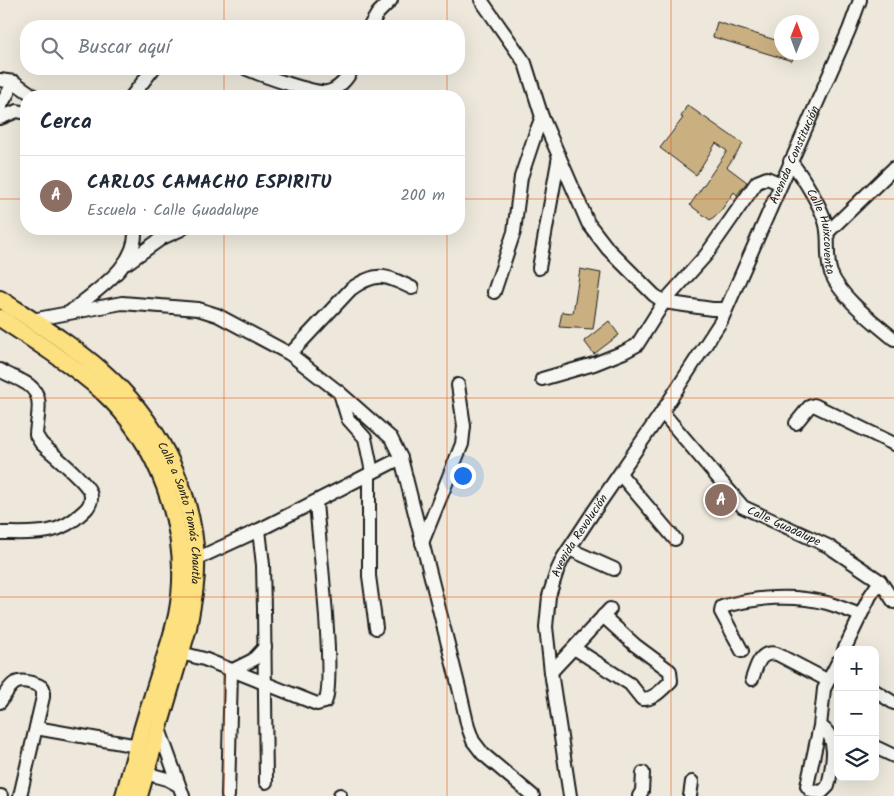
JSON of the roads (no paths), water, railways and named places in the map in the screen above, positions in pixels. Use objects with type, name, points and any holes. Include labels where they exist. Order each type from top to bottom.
[{"type":"main road","name":"Calle a Santo Tomás Chautla","points":[[0,299],[101,370],[134,403],[150,424],[167,452],[180,485],[191,527],[196,559],[195,589],[181,653],[158,727],[138,771],[124,796]]},
{"type":"main road","name":"Calle a Santo Tomás Chautla","points":[[0,318],[89,381],[112,401],[126,417],[145,447],[166,489],[175,520],[179,546],[179,594],[173,630],[138,746],[139,796]]},
{"type":"street","points":[[374,20],[391,0]]},
{"type":"street","points":[[481,0],[525,63],[542,117],[588,223],[597,236],[650,291],[664,302],[725,309]]},
{"type":"street","name":"Avenida Constitución","points":[[725,309],[849,30],[860,0]]},
{"type":"street","points":[[137,90],[148,75]]},
{"type":"street","points":[[261,75],[311,90]]},
{"type":"street","points":[[331,90],[342,84],[348,75]]},
{"type":"street","points":[[0,80],[14,82],[25,90]]},
{"type":"street","points":[[0,107],[14,82]]},
{"type":"street","points":[[0,118],[20,112]]},
{"type":"street","points":[[494,292],[514,232],[522,177],[542,117]]},
{"type":"street","points":[[539,268],[559,156]]},
{"type":"street","name":"Calle Huixcoventa","points":[[790,161],[800,174],[826,222],[830,272],[851,301],[894,339]]},
{"type":"street","points":[[828,232],[894,168]]},
{"type":"street","points":[[542,379],[594,364],[637,345],[664,302],[706,255],[757,182],[767,178],[781,184]]},
{"type":"street","points":[[125,264],[136,240],[136,235]]},
{"type":"street","points":[[69,313],[125,264],[169,235]]},
{"type":"street","points":[[290,354],[351,289],[360,282],[379,276],[389,277],[412,288]]},
{"type":"street","points":[[32,320],[122,303],[198,309],[217,314],[290,354],[340,393],[392,438],[401,458],[473,741],[482,754],[533,796]]},
{"type":"street","name":"Avenida Revolución","points":[[570,796],[546,627],[548,603],[557,571],[568,549],[662,412],[716,328],[725,309]]},
{"type":"street","points":[[0,370],[22,381],[35,391],[39,402],[36,435],[40,443],[80,480],[91,497],[89,506],[78,517],[61,528],[40,534],[0,533]]},
{"type":"street","points":[[422,543],[462,444],[464,426],[458,385]]},
{"type":"street","points":[[340,393],[348,419],[365,438],[371,473],[369,570],[376,628]]},
{"type":"street","points":[[796,423],[809,406],[814,405],[894,444]]},
{"type":"street","name":"Calle Guadalupe","points":[[662,412],[743,507],[828,546],[880,581]]},
{"type":"street","points":[[196,559],[316,502],[401,458]]},
{"type":"street","points":[[620,474],[675,539]]},
{"type":"street","points":[[181,653],[204,659],[317,704],[325,702],[329,676],[328,645],[316,502]]},
{"type":"street","points":[[259,530],[263,565],[266,782]]},
{"type":"street","points":[[568,549],[614,569]]},
{"type":"street","points":[[846,646],[860,615],[880,581],[894,602]]},
{"type":"street","points":[[742,651],[721,612],[722,608],[738,602],[789,598],[826,603],[860,615]]},
{"type":"street","points":[[551,672],[606,612],[635,645],[668,668],[672,674],[671,681],[657,694],[648,699],[642,699],[630,684],[574,648]]},
{"type":"street","points":[[231,671],[253,660],[265,647]]},
{"type":"street","points":[[752,679],[760,658],[771,653],[827,680]]},
{"type":"street","points":[[834,670],[827,680],[822,698],[820,726],[807,786],[811,791],[822,792],[828,786],[834,747]]},
{"type":"street","points":[[228,796],[231,671]]},
{"type":"street","points":[[0,702],[17,681],[23,680],[43,688],[43,697],[20,796]]},
{"type":"street","points":[[879,694],[894,703]]},
{"type":"street","points":[[148,710],[158,727],[181,790]]},
{"type":"street","points":[[820,726],[827,730],[834,739]]},
{"type":"street","points":[[36,728],[138,746]]},
{"type":"street","points":[[879,749],[894,756]]},
{"type":"street","points":[[138,771],[167,779],[181,790]]},
{"type":"street","points":[[639,796],[642,791],[643,773]]},
{"type":"street","points":[[690,796],[692,782]]},
{"type":"place","name":"CARLOS CAMACHO ESPIRITU","points":[[721,500]]}]
